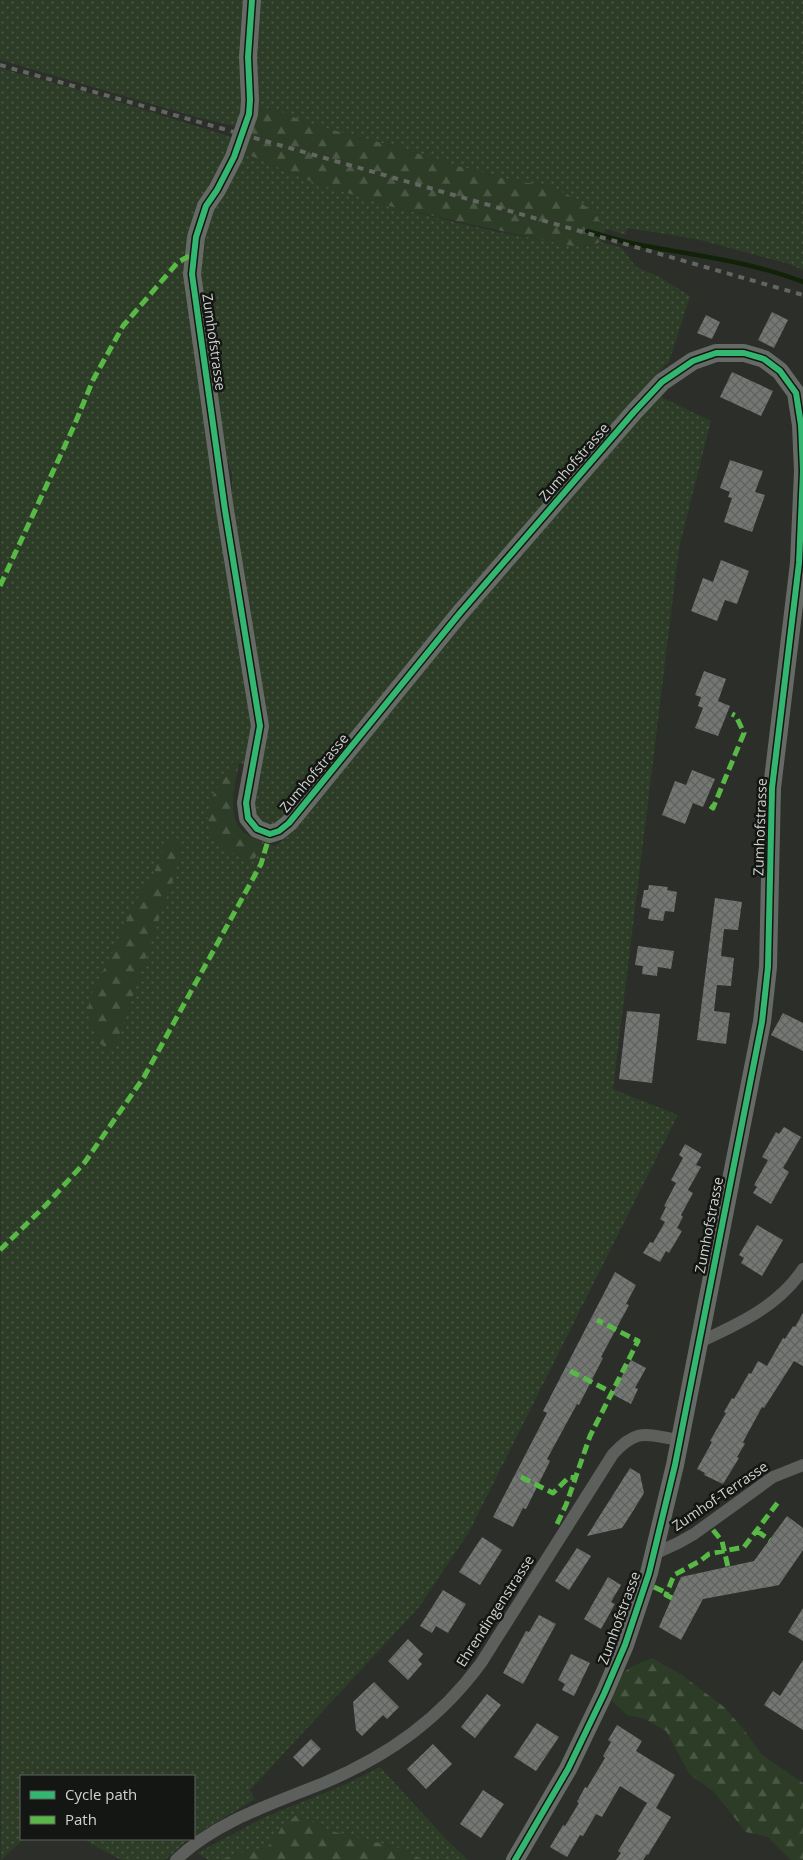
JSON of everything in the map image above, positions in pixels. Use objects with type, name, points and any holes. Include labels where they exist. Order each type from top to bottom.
[{"type":"street","name":"Zumhofstrasse","points":[[252,0],[248,57],[249,114],[234,157],[217,190],[206,206],[196,237],[192,274],[225,510],[260,726],[246,803],[248,818],[257,829],[270,834],[279,831],[288,823],[460,613],[662,382],[694,361],[716,353],[744,353],[764,359],[780,371],[796,393],[801,425],[803,471],[801,563],[772,788],[768,967],[765,999],[700,1339],[654,1554],[636,1614],[604,1694],[568,1769],[515,1860]]},
{"type":"street","points":[[700,1339],[706,1339],[756,1314],[787,1288],[803,1269]]},
{"type":"street","name":"Ehrendingenstrasse","points":[[176,1860],[190,1846],[216,1831],[273,1802],[326,1781],[383,1754],[409,1737],[456,1694],[481,1664],[613,1454],[626,1440],[639,1435],[679,1440]]},
{"type":"street","name":"Zumhof-Terrasse","points":[[654,1554],[678,1544],[694,1534],[774,1476],[803,1464]]},
{"type":"green space","points":[[0,0],[245,0],[245,85],[238,127],[196,117],[0,60]]},
{"type":"green space","points":[[255,0],[803,0],[803,270],[789,264],[696,239],[627,228],[626,235],[606,229],[593,212],[546,185],[514,181],[443,162],[401,148],[310,124],[284,113],[257,106]]},
{"type":"green space","points":[[0,68],[96,95],[235,138],[194,241],[253,727],[249,765],[233,762],[207,817],[259,852],[262,841],[275,846],[295,831],[365,735],[657,395],[711,421],[679,548],[613,1089],[678,1115],[469,1532],[419,1607],[250,1790],[255,1799],[195,1835],[195,1775],[20,1775],[20,1840],[23,1840],[1,1860]]},
{"type":"green space","points":[[257,106],[284,113],[310,124],[401,148],[443,162],[514,181],[546,185],[573,197],[593,212],[606,229],[601,242],[584,247],[566,245],[396,208],[315,183],[244,153]]},
{"type":"green space","points":[[244,153],[315,183],[396,208],[498,232],[584,247],[601,242],[622,248],[636,267],[658,276],[690,296],[669,362],[664,366],[647,391],[274,829],[257,821],[252,808],[265,730],[232,498],[232,474],[222,444],[200,297],[202,247],[213,211]]},
{"type":"green space","points":[[234,762],[239,762],[233,798],[235,820],[240,829],[249,836],[262,841],[259,852],[252,862],[227,850],[216,840],[210,830],[208,818],[214,795]]},
{"type":"green space","points":[[173,837],[182,840],[176,870],[115,1047],[107,1049],[98,1042],[87,1012],[92,993],[134,903],[152,878],[166,842]]},
{"type":"green space","points":[[652,1658],[682,1675],[724,1707],[745,1731],[761,1754],[803,1783],[803,1860],[791,1860],[768,1837],[746,1832],[713,1791],[690,1775],[666,1731],[645,1719],[627,1715],[612,1701],[617,1683],[624,1672]]},
{"type":"green space","points":[[380,1767],[446,1839],[468,1860],[424,1860],[396,1847],[331,1831],[297,1815],[284,1823],[275,1839],[266,1848],[251,1850],[219,1860],[208,1860],[197,1853],[265,1817],[344,1785]]},
{"type":"green space","points":[[297,1815],[331,1831],[396,1847],[424,1860],[219,1860],[251,1850],[266,1848],[275,1839],[284,1823]]},
{"type":"green space","points":[[85,1840],[188,1840],[165,1860],[121,1860]]},
{"type":"building","points":[[772,312],[788,320],[774,348],[758,340]]},
{"type":"building","points":[[706,315],[720,322],[712,339],[697,333]]},
{"type":"building","points":[[732,372],[773,391],[761,416],[720,397]]},
{"type":"building","points":[[730,460],[763,471],[755,492],[765,495],[752,532],[724,522],[732,498],[728,497],[730,492],[720,488]]},
{"type":"building","points":[[721,560],[749,571],[737,604],[725,600],[717,621],[691,611],[703,578],[713,582]]},
{"type":"building","points":[[704,671],[726,679],[718,701],[730,706],[718,736],[695,728],[703,708],[698,706],[701,697],[695,695]]},
{"type":"building","points":[[692,770],[715,779],[703,807],[693,803],[685,824],[662,815],[675,781],[686,785]]},
{"type":"building","points":[[649,885],[668,887],[667,890],[677,892],[674,912],[665,911],[663,921],[648,919],[650,909],[641,907],[644,890],[648,890]]},
{"type":"building","points":[[715,898],[742,902],[738,930],[724,929],[721,956],[734,958],[731,986],[717,985],[714,1011],[730,1013],[726,1044],[697,1040]]},
{"type":"building","points":[[638,946],[674,951],[671,969],[658,967],[657,976],[642,974],[643,966],[635,965]]},
{"type":"building","points":[[627,1011],[660,1014],[652,1083],[619,1079]]},
{"type":"building","points":[[783,1013],[803,1023],[803,1051],[771,1035]]},
{"type":"building","points":[[784,1127],[801,1137],[783,1168],[789,1172],[771,1204],[753,1193],[757,1187],[754,1185],[768,1160],[762,1157],[776,1132],[779,1134]]},
{"type":"building","points":[[685,1144],[702,1154],[696,1165],[701,1167],[688,1190],[693,1193],[681,1215],[683,1217],[677,1228],[682,1231],[669,1253],[666,1251],[660,1262],[643,1253],[650,1242],[653,1243],[665,1222],[660,1219],[666,1207],[664,1206],[676,1183],[671,1180],[683,1158],[679,1155]]},
{"type":"building","points":[[757,1225],[783,1240],[762,1276],[741,1263],[744,1258],[739,1255]]},
{"type":"building","points":[[615,1272],[636,1285],[626,1304],[629,1305],[601,1357],[603,1358],[579,1405],[577,1404],[547,1459],[550,1461],[526,1509],[523,1508],[513,1527],[493,1517],[547,1413],[543,1411]]},
{"type":"building","points":[[803,1313],[803,1366],[794,1361],[764,1408],[762,1407],[743,1442],[745,1444],[737,1457],[739,1458],[723,1484],[704,1475],[705,1473],[697,1469],[712,1442],[710,1441],[732,1398],[734,1399],[758,1361],[767,1366],[783,1338],[785,1339],[793,1326],[795,1327]]},
{"type":"building","points":[[631,1360],[646,1368],[635,1388],[638,1389],[631,1404],[612,1394]]},
{"type":"building","points":[[630,1468],[640,1474],[644,1493],[633,1511],[622,1528],[587,1536]]},
{"type":"building","points":[[787,1516],[803,1528],[803,1550],[779,1585],[703,1599],[681,1640],[659,1627],[681,1577],[754,1561]]},
{"type":"building","points":[[482,1537],[502,1550],[480,1585],[459,1572]]},
{"type":"building","points":[[577,1548],[591,1556],[569,1590],[555,1581]]},
{"type":"building","points":[[608,1577],[621,1585],[611,1602],[615,1604],[601,1629],[584,1619]]},
{"type":"building","points":[[443,1590],[466,1604],[448,1633],[436,1626],[432,1633],[420,1626]]},
{"type":"building","points":[[803,1608],[803,1641],[788,1632]]},
{"type":"building","points":[[539,1615],[556,1624],[523,1684],[503,1673],[526,1631],[529,1632]]},
{"type":"building","points":[[408,1639],[423,1654],[418,1660],[422,1664],[408,1680],[388,1661]]},
{"type":"building","points":[[571,1654],[590,1663],[574,1696],[562,1690],[565,1684],[558,1680]]},
{"type":"building","points":[[803,1660],[803,1730],[764,1705],[773,1691],[780,1696]]},
{"type":"building","points":[[374,1682],[399,1707],[387,1719],[383,1715],[362,1736],[356,1730],[353,1702]]},
{"type":"building","points":[[487,1694],[501,1705],[475,1738],[461,1727]]},
{"type":"building","points":[[537,1723],[559,1737],[536,1771],[514,1757]]},
{"type":"building","points":[[617,1725],[642,1741],[636,1751],[675,1775],[656,1808],[671,1817],[643,1860],[616,1860],[621,1853],[618,1851],[647,1803],[620,1786],[602,1817],[596,1814],[583,1836],[580,1835],[567,1857],[550,1847],[579,1803],[577,1802],[585,1787],[587,1788],[605,1758],[603,1756],[611,1742],[608,1740]]},
{"type":"building","points":[[311,1739],[321,1749],[303,1767],[293,1757]]},
{"type":"building","points":[[433,1744],[452,1764],[426,1789],[407,1769]]},
{"type":"building","points":[[483,1790],[504,1804],[481,1838],[460,1824]]},
{"type":"waterway","points":[[587,231],[629,243],[720,259],[762,269],[803,282]]},
{"type":"railway","points":[[0,65],[803,295]]},
{"type":"marked path","points":[[0,586],[74,426],[93,380],[123,326],[178,262],[193,254]]},
{"type":"marked path","points":[[710,806],[713,808],[744,733],[736,716],[732,714]]},
{"type":"marked path","points":[[0,1250],[46,1205],[85,1162],[144,1077],[261,864],[270,834]]},
{"type":"marked path","points":[[557,1524],[566,1505],[590,1436],[638,1341],[597,1320]]},
{"type":"marked path","points":[[570,1371],[611,1392]]},
{"type":"marked path","points":[[521,1477],[553,1493],[569,1477],[576,1478]]},
{"type":"marked path","points":[[672,1598],[666,1595],[674,1575],[709,1554],[744,1547],[779,1501]]},
{"type":"marked path","points":[[713,1530],[722,1541],[728,1567]]},
{"type":"marked path","points":[[757,1531],[770,1540]]},
{"type":"marked path","points":[[654,1587],[667,1593]]},
{"type":"cycle path","points":[[252,0],[248,57],[249,114],[234,157],[217,190],[206,206],[196,237],[192,274],[225,510],[260,726],[246,803],[248,818],[257,829],[270,834],[279,831],[289,823],[460,613],[662,382],[693,361],[716,353],[744,353],[764,359],[780,371],[796,393],[801,425],[803,471],[799,563],[772,788],[768,967],[762,1022],[675,1465],[649,1573],[625,1645],[568,1769],[515,1860]]}]
